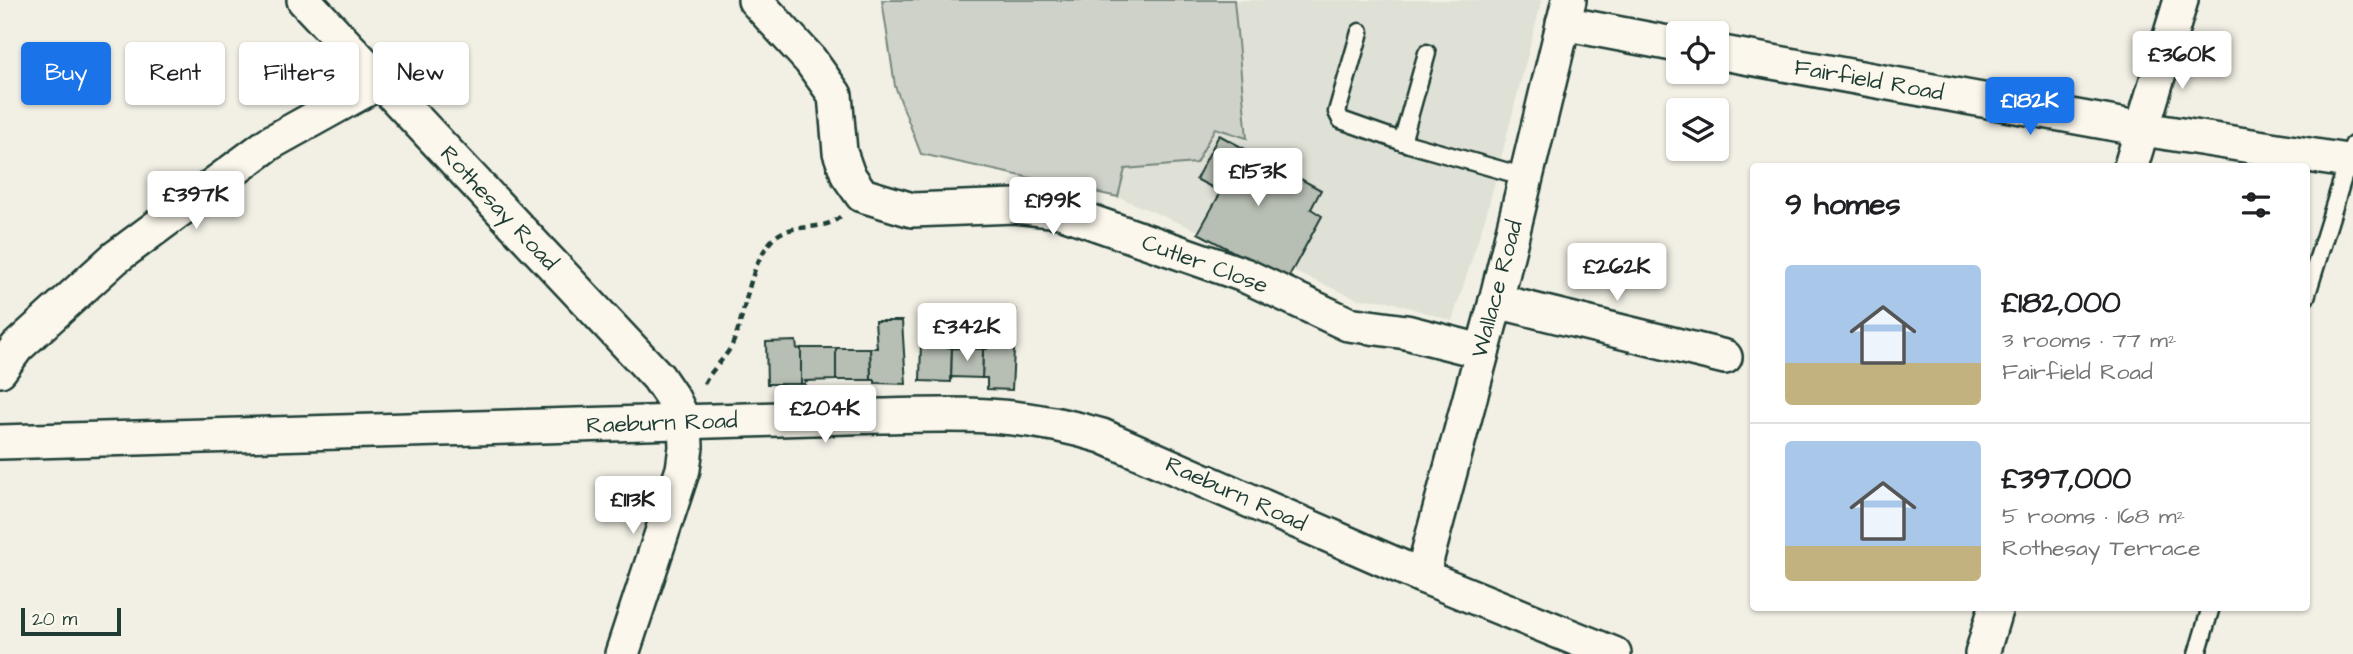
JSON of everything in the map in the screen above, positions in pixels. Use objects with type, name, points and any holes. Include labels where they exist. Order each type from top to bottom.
[{"type":"street","name":"Rothesay Road","points":[[304,0],[373,74]]},
{"type":"street","points":[[755,0],[826,79],[835,95],[840,152],[848,175],[862,195]]},
{"type":"street","points":[[2132,163],[2181,0]]},
{"type":"street","points":[[1566,11],[1666,41]]},
{"type":"street","name":"Wallace Road","points":[[1422,576],[1496,301],[1566,11]]},
{"type":"street","name":"Fairfield Road","points":[[1729,54],[2143,129],[2351,156]]},
{"type":"street","points":[[0,370],[16,347],[115,258],[270,143],[373,86]]},
{"type":"street","name":"Rothesay Road","points":[[402,105],[658,377],[685,423]]},
{"type":"street","name":"Cutler Close","points":[[862,195],[912,210],[1015,206],[1060,211],[1244,275],[1348,324],[1406,332],[1481,351]]},
{"type":"street","points":[[1496,301],[1725,357]]},
{"type":"street","name":"Raeburn Road","points":[[0,442],[950,414],[1018,416],[1060,423],[1102,436],[1422,576],[1614,654]]},
{"type":"street","points":[[622,654],[683,469],[685,423]]},
{"type":"street","points":[[1982,654],[1995,611]]},
{"type":"lane","points":[[1360,32],[1337,116],[1341,120],[1402,142],[1526,177]]},
{"type":"lane","points":[[1402,142],[1427,53]]},
{"type":"lane","points":[[2310,284],[2351,156]]},
{"type":"lane","points":[[2197,654],[2210,611]]},
{"type":"path","points":[[685,423],[709,373],[731,347],[760,260],[773,239],[794,228],[824,226],[837,220],[862,195]]},
{"type":"shaded area","points":[[882,0],[1542,0],[1487,212],[1452,321],[1388,301],[1358,299],[1118,197],[921,154],[895,86]]},
{"type":"shaded area","points":[[882,0],[1234,0],[1247,138],[1215,128],[1196,163],[1125,169],[1118,197],[921,154],[895,86]]},
{"type":"building","points":[[1219,135],[1321,190],[1311,209],[1322,216],[1287,280],[1198,233],[1221,192],[1196,179]]},
{"type":"building","points":[[989,309],[1016,310],[1012,390],[987,389],[987,378],[982,378]]},
{"type":"building","points":[[875,321],[902,321],[906,384],[875,383],[875,380],[871,380],[870,348],[877,348]]},
{"type":"building","points":[[796,341],[797,349],[801,348],[801,384],[767,384],[766,342]]},
{"type":"building","points":[[921,342],[947,342],[947,347],[952,348],[951,382],[920,381]]},
{"type":"building","points":[[801,348],[836,348],[836,380],[805,381],[805,384],[801,384]]},
{"type":"building","points":[[836,348],[870,348],[871,380],[836,380]]},
{"type":"building","points":[[952,348],[983,349],[982,378],[951,377]]}]
